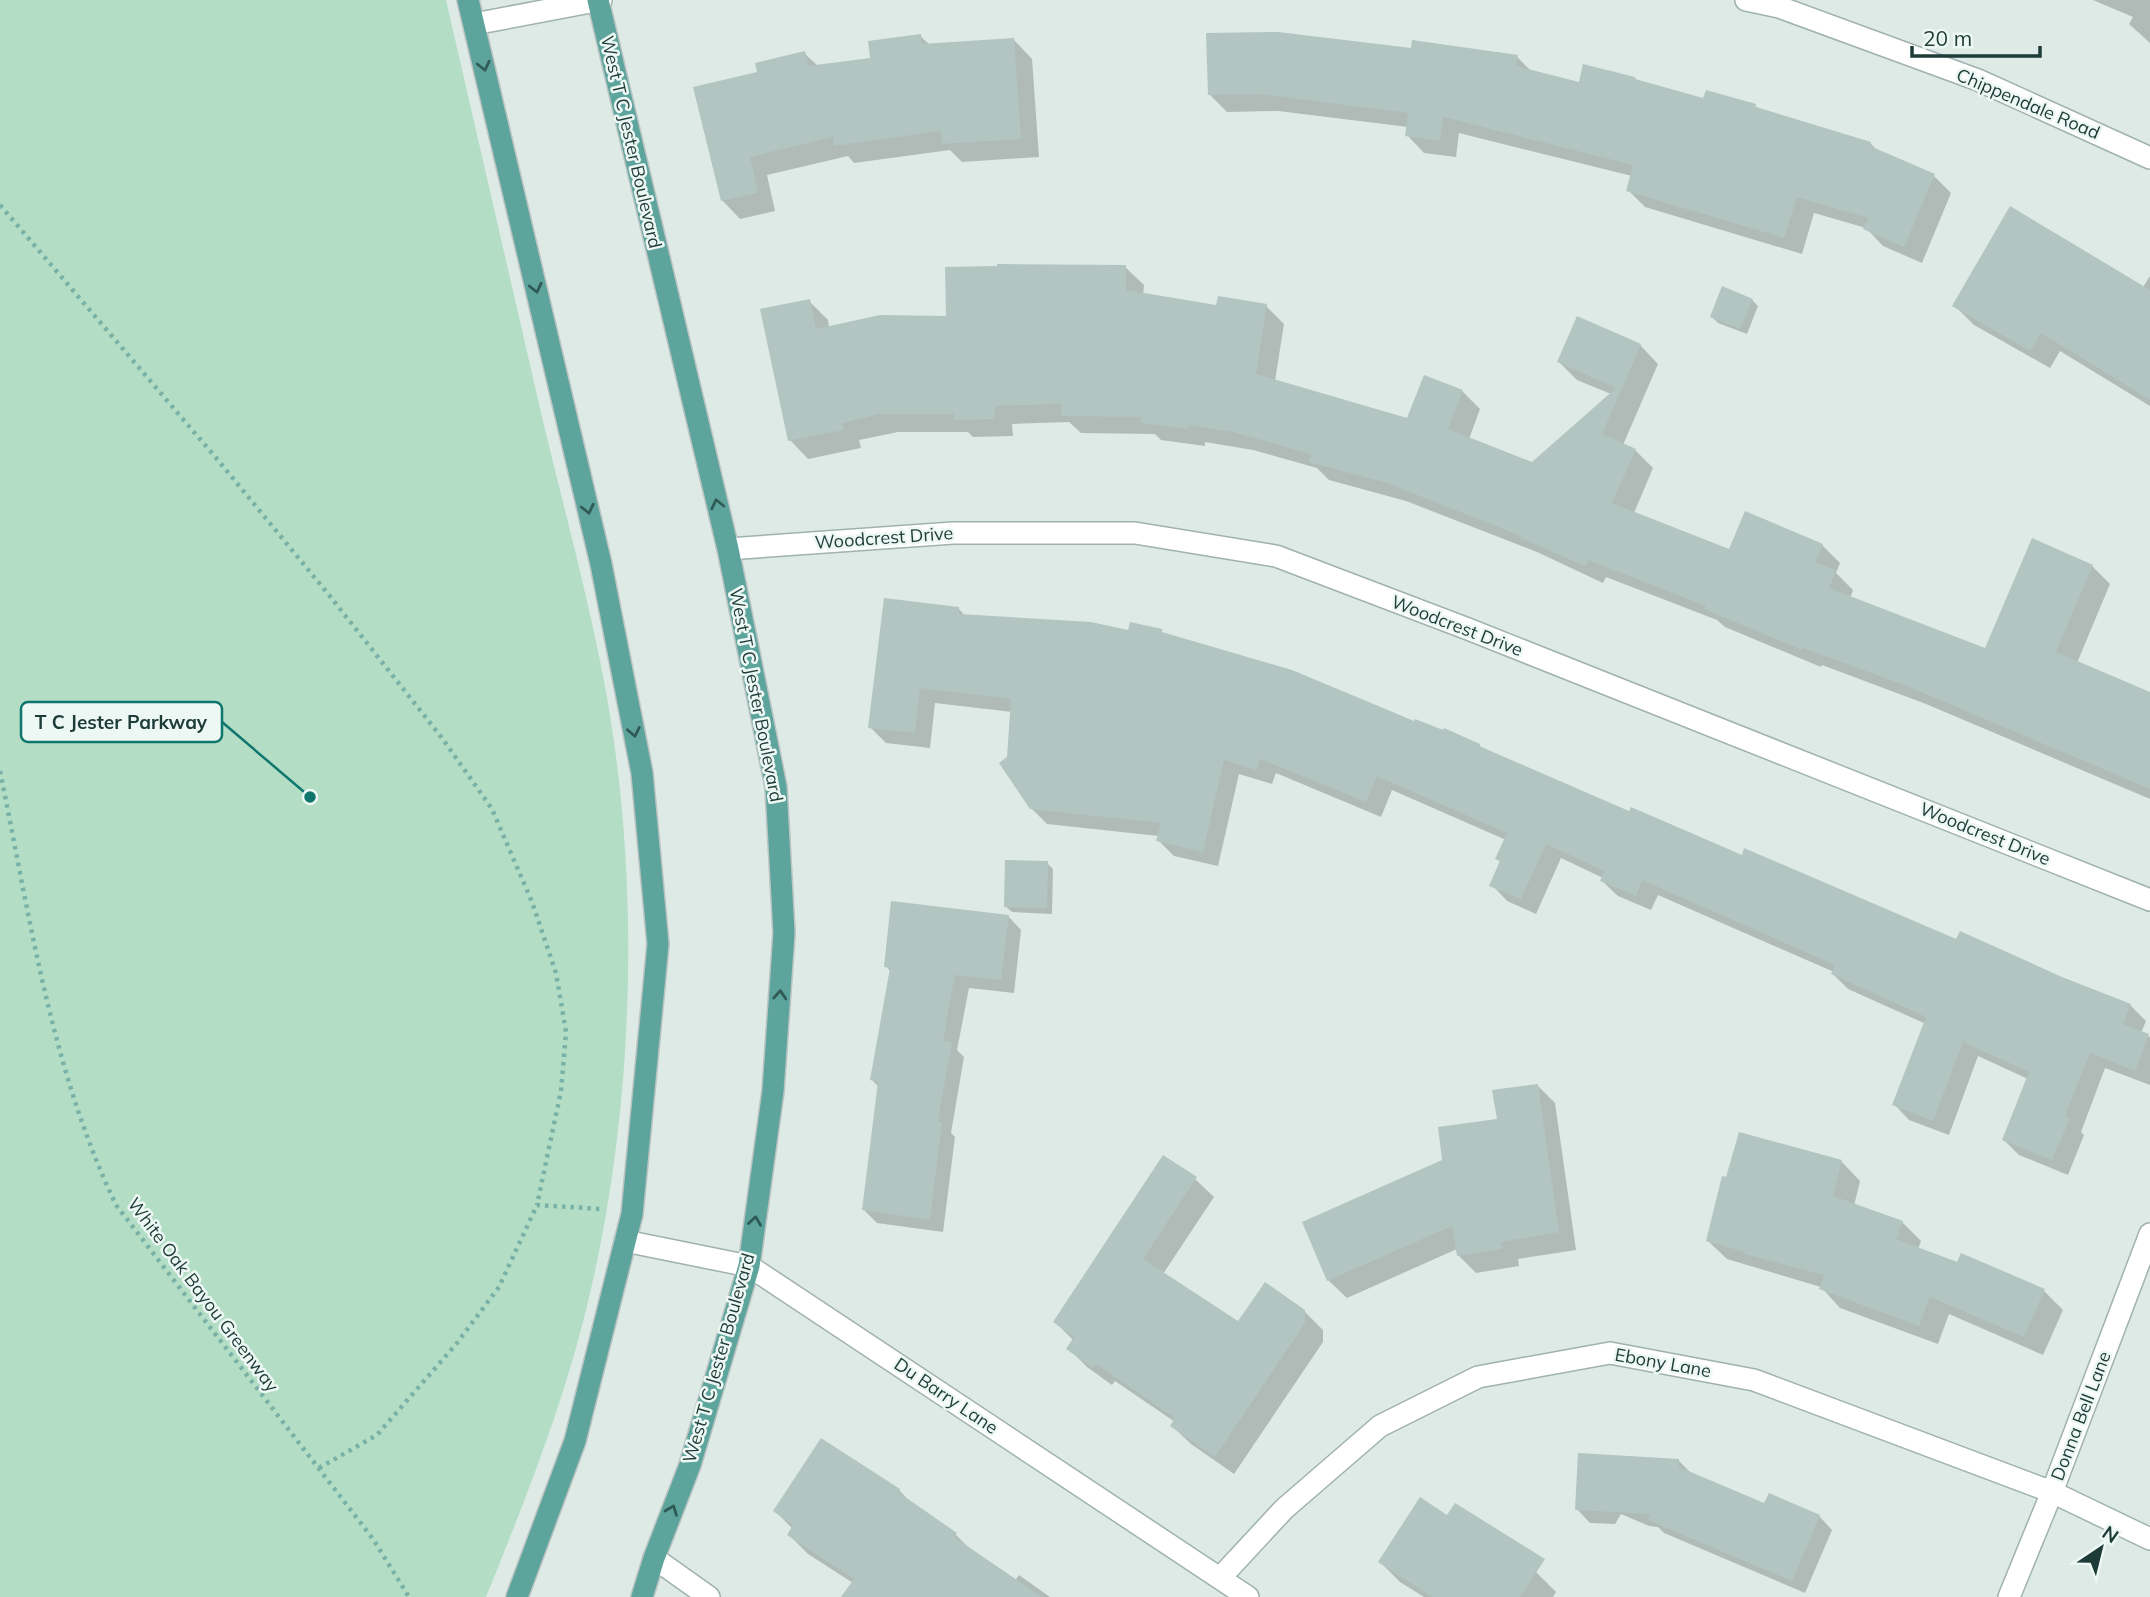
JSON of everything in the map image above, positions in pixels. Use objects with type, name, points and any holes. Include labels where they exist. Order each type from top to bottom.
[{"type":"main road","points":[[468,0],[601,564],[642,773],[658,944],[632,1214],[575,1441],[517,1597]]},
{"type":"main road","name":"West T C Jester Boulevard","points":[[599,0],[727,549],[776,787],[784,933],[773,1091],[749,1266],[690,1465],[642,1597]]},
{"type":"street","points":[[474,24],[599,0]]},
{"type":"street","name":"Chippendale Road","points":[[1746,0],[1779,7],[1978,80],[2150,158]]},
{"type":"street","name":"Woodcrest Drive","points":[[727,549],[953,533],[1135,533],[1276,556],[1468,629],[2150,900]]},
{"type":"street","name":"Donna Bell Lane","points":[[2008,1597],[2052,1492],[2150,1234]]},
{"type":"street","name":"Du Barry Lane","points":[[625,1241],[749,1266],[1248,1597]]},
{"type":"street","name":"Ebony Lane","points":[[1220,1578],[1284,1509],[1380,1426],[1478,1377],[1610,1353],[1754,1380],[2052,1492],[2150,1539]]},
{"type":"street","points":[[654,1558],[709,1597]]},
{"type":"path","points":[[0,205],[217,459],[442,738],[492,809],[533,902],[555,973],[566,1032],[561,1091],[537,1205],[499,1287],[457,1343],[377,1435],[319,1468]]},
{"type":"path","name":"White Oak Bayou Greenway","points":[[0,771],[59,1056],[95,1161],[116,1205],[373,1539],[409,1597]]},
{"type":"path","points":[[537,1205],[609,1210]]},
{"type":"green space","points":[[0,0],[446,0],[604,681],[616,757],[628,916],[628,996],[623,1077],[615,1156],[602,1234],[586,1310],[566,1383],[528,1491],[486,1597],[0,1597]]},
{"type":"building","points":[[1278,32],[1411,48],[1412,40],[1518,55],[1516,66],[1579,82],[1583,64],[1703,98],[1706,90],[1871,142],[1870,146],[1935,174],[1904,247],[1863,229],[1868,218],[1797,197],[1784,238],[1626,191],[1633,165],[1443,117],[1440,141],[1405,136],[1408,113],[1259,94],[1208,95],[1206,33]]},
{"type":"building","points":[[921,34],[922,44],[1014,38],[1021,139],[942,144],[941,131],[834,146],[833,137],[750,157],[758,193],[721,201],[693,87],[757,72],[755,63],[805,51],[808,66],[870,58],[868,41]]},
{"type":"building","points":[[2010,206],[2150,290],[2150,400],[2041,333],[2030,351],[1952,306]]},
{"type":"building","points":[[997,264],[1126,265],[1126,290],[1216,305],[1218,296],[1267,304],[1256,374],[1407,418],[1424,375],[1463,390],[1448,429],[1532,462],[1616,388],[1557,362],[1577,316],[1641,344],[1602,434],[1636,449],[1612,503],[1729,549],[1745,511],[1823,544],[1815,562],[1836,570],[1829,588],[1985,648],[2032,538],[2093,565],[2056,652],[2150,692],[2150,789],[1907,686],[1803,648],[1802,650],[1704,609],[1706,606],[1588,560],[1585,566],[1521,536],[1387,483],[1309,462],[1311,454],[1233,432],[1188,425],[1187,429],[1141,423],[1142,417],[1061,416],[1061,404],[995,406],[995,419],[954,420],[954,414],[879,414],[842,423],[844,430],[788,441],[760,309],[810,299],[816,329],[880,315],[946,316],[945,267]]},
{"type":"building","points":[[1722,286],[1753,299],[1740,329],[1710,317]]},
{"type":"building","points":[[884,598],[959,607],[959,614],[1091,622],[1128,630],[1130,622],[1162,629],[1162,632],[1292,670],[1414,721],[1415,719],[1443,730],[1444,728],[1629,811],[1631,807],[1742,855],[1744,848],[1956,939],[1960,931],[2062,977],[2131,1004],[2123,1024],[2149,1034],[2135,1071],[2090,1053],[2065,1116],[2070,1118],[2052,1160],[2002,1140],[2029,1072],[1963,1042],[1933,1121],[1892,1105],[1926,1017],[1831,974],[1835,965],[1642,880],[1636,896],[1600,881],[1604,871],[1546,844],[1521,899],[1489,886],[1500,861],[1495,859],[1507,833],[1377,776],[1366,802],[1260,759],[1257,770],[1224,760],[1203,852],[1156,841],[1161,823],[1030,809],[999,763],[1007,757],[1011,699],[920,688],[915,733],[868,728]]},
{"type":"building","points":[[1005,860],[1048,861],[1047,908],[1004,907]]},
{"type":"building","points":[[891,901],[1009,915],[1001,980],[955,975],[943,1041],[952,1042],[938,1121],[942,1122],[930,1220],[862,1210],[878,1082],[870,1080],[890,968],[884,967]]},
{"type":"building","points":[[1538,1084],[1559,1232],[1501,1242],[1502,1249],[1457,1256],[1452,1226],[1327,1281],[1302,1222],[1442,1160],[1438,1127],[1497,1119],[1492,1090]]},
{"type":"building","points":[[1739,1132],[1842,1160],[1833,1196],[1903,1221],[1896,1239],[1957,1262],[1961,1253],[2045,1289],[2024,1337],[1930,1297],[1919,1326],[1819,1289],[1824,1275],[1706,1241],[1722,1176],[1726,1177]]},
{"type":"building","points":[[1163,1155],[1197,1177],[1143,1259],[1238,1321],[1265,1282],[1305,1310],[1305,1323],[1215,1457],[1170,1426],[1175,1418],[1096,1364],[1093,1368],[1066,1349],[1074,1337],[1053,1322]]},
{"type":"building","points":[[821,1438],[900,1489],[898,1492],[957,1533],[954,1537],[1042,1597],[841,1597],[854,1579],[787,1535],[793,1525],[773,1511]]},
{"type":"building","points":[[1578,1453],[1679,1459],[1679,1467],[1764,1503],[1769,1493],[1820,1515],[1792,1581],[1648,1520],[1650,1514],[1575,1510]]},
{"type":"building","points":[[1420,1497],[1447,1515],[1455,1503],[1545,1559],[1520,1597],[1432,1597],[1378,1562]]},
{"type":"place","name":"T C Jester Parkway","points":[[310,797]]}]
